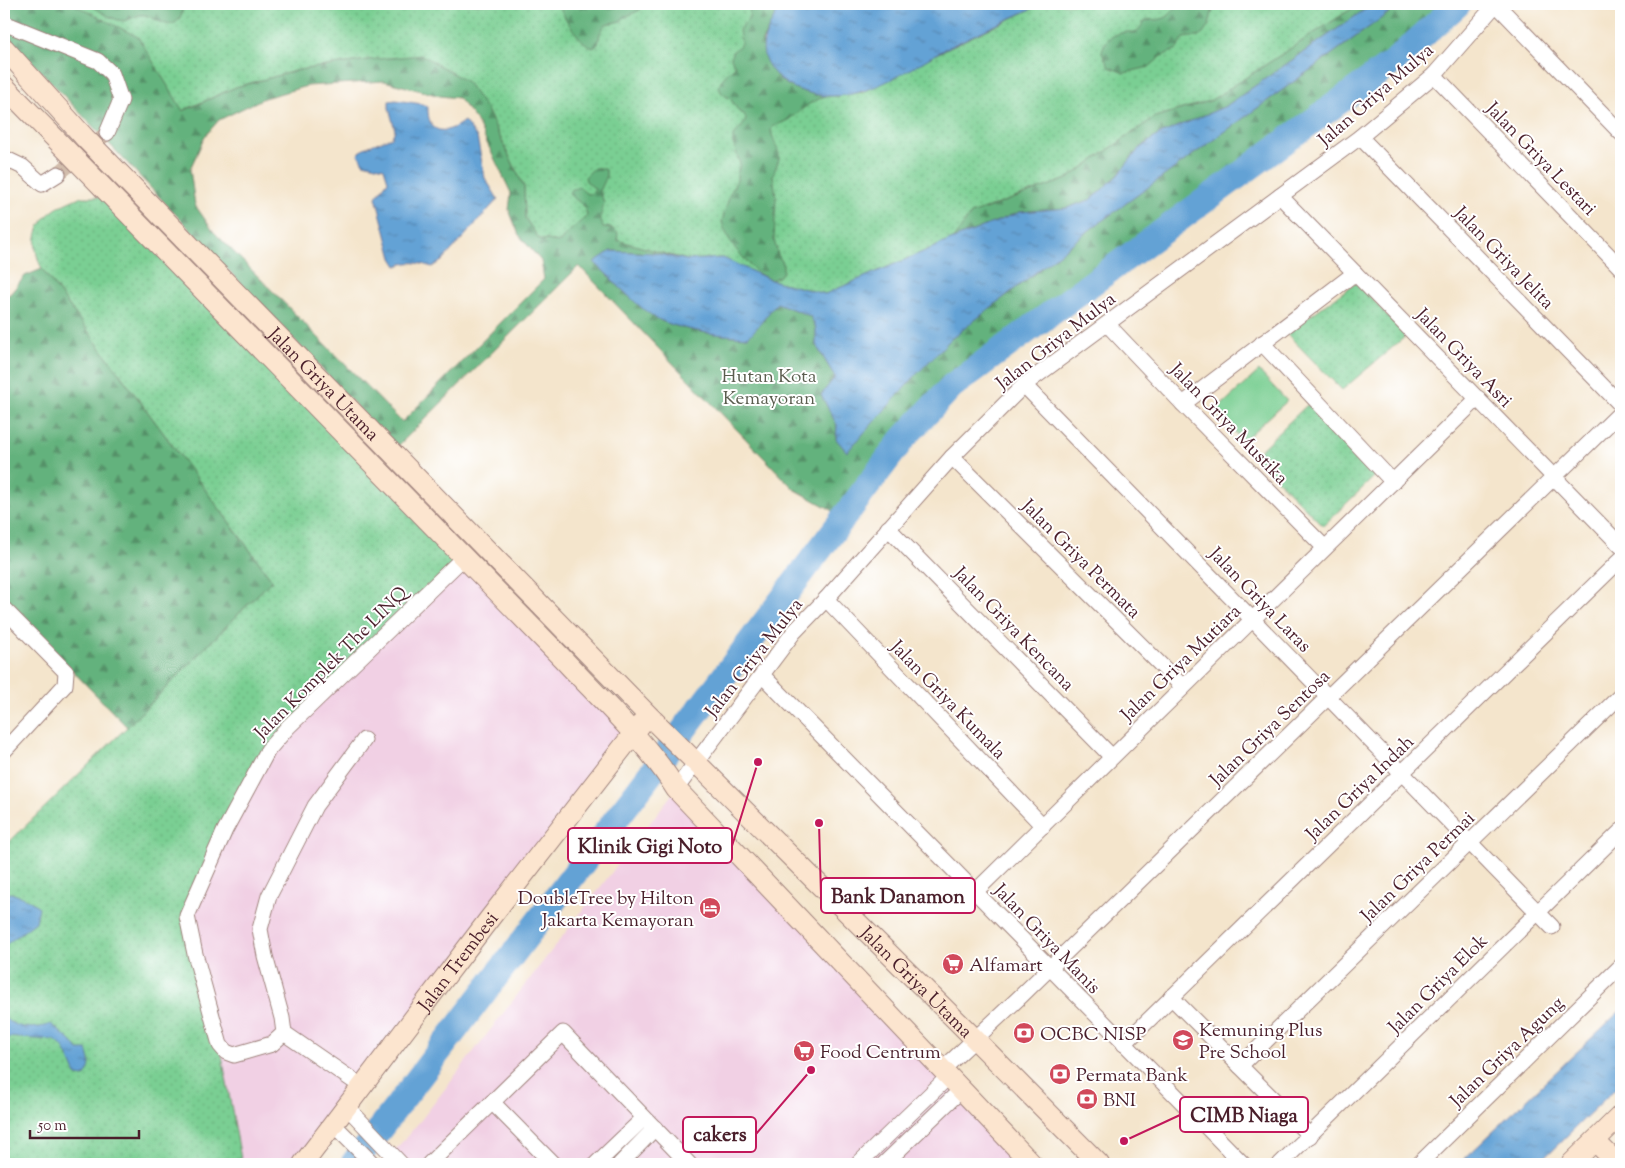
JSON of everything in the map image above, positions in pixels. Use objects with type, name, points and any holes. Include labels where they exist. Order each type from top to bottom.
[{"type":"main road","name":"Jalan Griya Utama","points":[[4,48],[98,152],[651,717],[975,1038],[1099,1164]]},
{"type":"main road","name":"Jalan Griya Utama","points":[[4,86],[562,658],[636,738],[673,784],[1032,1164]]},
{"type":"main road","points":[[636,738],[651,717]]},
{"type":"main road","name":"Jalan Trembesi","points":[[303,1164],[336,1126],[349,1109],[362,1086],[636,738]]},
{"type":"main road","points":[[1571,1164],[1621,1115]]},
{"type":"main road","points":[[1594,1141],[1615,1160]]},
{"type":"street","name":"Jalan Griya Mulya","points":[[673,784],[794,632],[826,599],[952,457],[1024,385],[1360,137],[1434,75],[1496,4]]},
{"type":"street","points":[[1496,4],[1621,133]]},
{"type":"street","points":[[4,23],[98,60],[112,74],[121,100],[107,133]]},
{"type":"street","name":"Jalan Griya Lestari","points":[[1434,75],[1621,268]]},
{"type":"street","name":"Jalan Griya Jelita","points":[[1360,137],[1621,405]]},
{"type":"street","points":[[4,158],[23,167],[42,184],[58,174]]},
{"type":"street","name":"Jalan Griya Asri","points":[[1280,196],[1621,546]]},
{"type":"street","points":[[1183,404],[1355,273]]},
{"type":"street","name":"Jalan Griya Mustika","points":[[1107,324],[1325,548]]},
{"type":"street","points":[[1262,343],[1393,482]]},
{"type":"street","name":"Jalan Griya Laras","points":[[1024,385],[1552,927]]},
{"type":"street","name":"Jalan Griya Mutiara","points":[[975,892],[1478,398]]},
{"type":"street","name":"Jalan Griya Sentosa","points":[[951,1078],[975,1038],[1050,968],[1621,412]]},
{"type":"street","name":"Jalan Griya Permata","points":[[952,457],[1183,688]]},
{"type":"street","name":"Jalan Griya Kencana","points":[[888,528],[1112,757]]},
{"type":"street","name":"Jalan Komplek The LINQ","points":[[284,1033],[272,1044],[234,1055],[226,1052],[220,1045],[194,954],[187,916],[225,830],[268,750],[288,727],[464,558]]},
{"type":"street","name":"Jalan Griya Indah","points":[[1124,1044],[1621,559]]},
{"type":"street","name":"Jalan Griya Kumala","points":[[826,599],[1043,826]]},
{"type":"street","points":[[4,609],[66,672],[67,679],[65,685],[6,746]]},
{"type":"street","name":"Jalan Griya Manis","points":[[762,674],[1243,1164]]},
{"type":"street","name":"Jalan Griya Permai","points":[[1240,1066],[1621,695]]},
{"type":"street","points":[[362,1086],[284,1033],[260,929],[269,896],[315,806],[364,740]]},
{"type":"street","name":"Jalan Griya Elok","points":[[1280,1164],[1621,831]]},
{"type":"street","name":"Jalan Griya Agung","points":[[1419,1164],[1621,966]]},
{"type":"street","points":[[1171,997],[1310,1136]]},
{"type":"street","points":[[429,1164],[563,1033],[689,1164]]},
{"type":"street","points":[[858,1164],[951,1078]]},
{"type":"street","points":[[884,1164],[951,1078]]},
{"type":"street","points":[[492,1102],[553,1164]]},
{"type":"street","points":[[349,1109],[390,1150],[401,1164]]},
{"type":"street","points":[[596,1164],[650,1123]]},
{"type":"street","points":[[620,1164],[650,1123]]},
{"type":"street","points":[[336,1126],[373,1164]]},
{"type":"shaded area","points":[[464,557],[633,734],[303,1164],[242,1164],[220,1045],[187,916],[268,750]]},
{"type":"shaded area","points":[[676,789],[1029,1164],[383,1164],[421,1120]]},
{"type":"green space","name":"Hutan Kota Kemayoran","points":[[4,4],[73,4],[138,37],[183,111],[236,87],[299,70],[368,60],[422,55],[467,82],[487,110],[524,187],[525,218],[539,239],[560,242],[565,235],[587,216],[585,207],[569,194],[571,190],[579,187],[587,193],[593,193],[595,189],[586,181],[585,177],[594,168],[602,168],[606,170],[606,178],[600,191],[604,203],[600,218],[603,227],[611,228],[618,233],[617,240],[687,260],[654,253],[611,251],[595,262],[647,312],[664,322],[695,331],[747,337],[777,303],[810,316],[816,328],[816,345],[835,377],[821,395],[837,425],[836,439],[916,375],[951,339],[1092,228],[1401,4],[1443,4],[1416,33],[954,374],[915,416],[839,514],[794,489],[579,266],[396,448],[15,44],[4,29]],"holes":[[[384,81],[440,96],[458,98],[476,120],[511,193],[509,210],[519,235],[541,261],[544,279],[402,422],[213,231],[195,205],[190,169],[205,136],[219,120],[264,98],[307,86]]]},
{"type":"green space","points":[[73,4],[781,4],[762,42],[825,96],[838,96],[864,92],[950,47],[1042,4],[1359,4],[1210,101],[1155,117],[1067,179],[971,214],[953,239],[825,294],[771,280],[723,258],[687,260],[616,240],[560,242],[539,239],[525,218],[524,187],[487,110],[368,60],[299,70],[236,87],[182,111]]},
{"type":"green space","points":[[89,4],[182,4],[182,12],[176,23],[172,24],[161,22],[145,15],[123,21],[107,15]]},
{"type":"green space","points":[[559,4],[644,4],[640,10],[621,21],[606,24],[600,33],[598,44],[594,48],[584,42],[573,30]]},
{"type":"green space","points":[[750,4],[781,4],[762,41],[773,71],[789,86],[825,96],[809,104],[788,120],[772,127],[771,132],[779,154],[773,175],[776,197],[774,240],[778,255],[783,263],[783,271],[780,276],[771,280],[759,274],[733,246],[722,221],[730,194],[737,180],[740,164],[733,143],[733,136],[746,119],[730,98],[720,91],[719,87],[723,78],[735,67],[731,58],[732,52],[741,43],[739,31],[749,19]]},
{"type":"green space","points":[[1179,4],[1217,4],[1213,9],[1209,25],[1203,34],[1198,37],[1182,39],[1177,49],[1162,56],[1149,67],[1124,73],[1109,67],[1102,53],[1104,44],[1110,38],[1122,33],[1136,31],[1147,20],[1164,18]]},
{"type":"green space","points":[[1359,4],[1373,4],[1226,106],[1158,135],[1139,149],[1117,176],[1092,199],[1067,208],[1020,212],[953,239],[971,214],[1067,179],[1155,117],[1210,101]]},
{"type":"green space","points":[[81,197],[101,197],[464,557],[282,733],[187,916],[220,1045],[242,1164],[4,1164],[4,847],[127,727],[272,580],[42,269],[35,243],[41,223],[57,208]]},
{"type":"green space","points":[[42,269],[272,580],[127,727],[4,600],[4,298],[11,293],[25,276]]},
{"type":"green space","points":[[1357,282],[1406,336],[1342,390],[1286,333]]},
{"type":"green space","points":[[1259,371],[1287,401],[1243,441],[1215,411]]},
{"type":"green space","points":[[1308,404],[1375,476],[1323,526],[1254,456]]},
{"type":"water","points":[[781,4],[1042,4],[949,47],[884,83],[867,90],[831,96],[813,94],[795,88],[779,78],[765,59],[764,41]]},
{"type":"water","points":[[1373,4],[1401,4],[1092,228],[951,339],[847,452],[836,439],[837,425],[821,395],[835,377],[816,345],[816,328],[810,316],[777,303],[748,337],[695,331],[655,318],[627,295],[594,262],[611,251],[654,253],[687,260],[723,258],[771,280],[825,294],[1020,212],[1067,208],[1092,199],[1117,176],[1139,149],[1158,135],[1226,106]]},
{"type":"water","points":[[396,100],[422,104],[428,107],[428,116],[431,123],[438,130],[450,129],[464,121],[477,137],[485,178],[498,199],[442,261],[432,267],[419,263],[397,266],[392,258],[376,197],[388,181],[384,168],[363,163],[358,154],[364,148],[392,137],[395,130],[389,101]]},
{"type":"water","points":[[11,893],[27,899],[39,907],[36,922],[4,946],[4,894]]},
{"type":"water","points":[[1621,1010],[1621,1083],[1538,1164],[1459,1164]]},
{"type":"water","points":[[4,1018],[9,1022],[32,1028],[51,1024],[71,1041],[78,1050],[87,1050],[90,1064],[87,1073],[84,1077],[77,1076],[62,1046],[54,1040],[4,1037]]},
{"type":"waterway","points":[[353,1164],[903,439],[952,386],[1396,60],[1458,4]]},
{"type":"tunnel","points":[[58,174],[107,133]]},
{"type":"place","name":"Klinik Gigi Noto","points":[[758,762]]},
{"type":"place","name":"Bank Danamon","points":[[819,823]]},
{"type":"place","name":"DoubleTree by Hilton Jakarta Kemayoran","points":[[710,908]]},
{"type":"place","name":"Alfamart","points":[[953,964]]},
{"type":"place","name":"OCBC NISP","points":[[1024,1033]]},
{"type":"place","name":"Kemuning Plus Pre School","points":[[1183,1040]]},
{"type":"place","name":"Food Centrum","points":[[804,1051]]},
{"type":"place","name":"cakers","points":[[811,1070]]},
{"type":"place","name":"Permata Bank","points":[[1060,1074]]},
{"type":"place","name":"BNI","points":[[1087,1099]]},
{"type":"place","name":"CIMB Niaga","points":[[1124,1141]]}]
